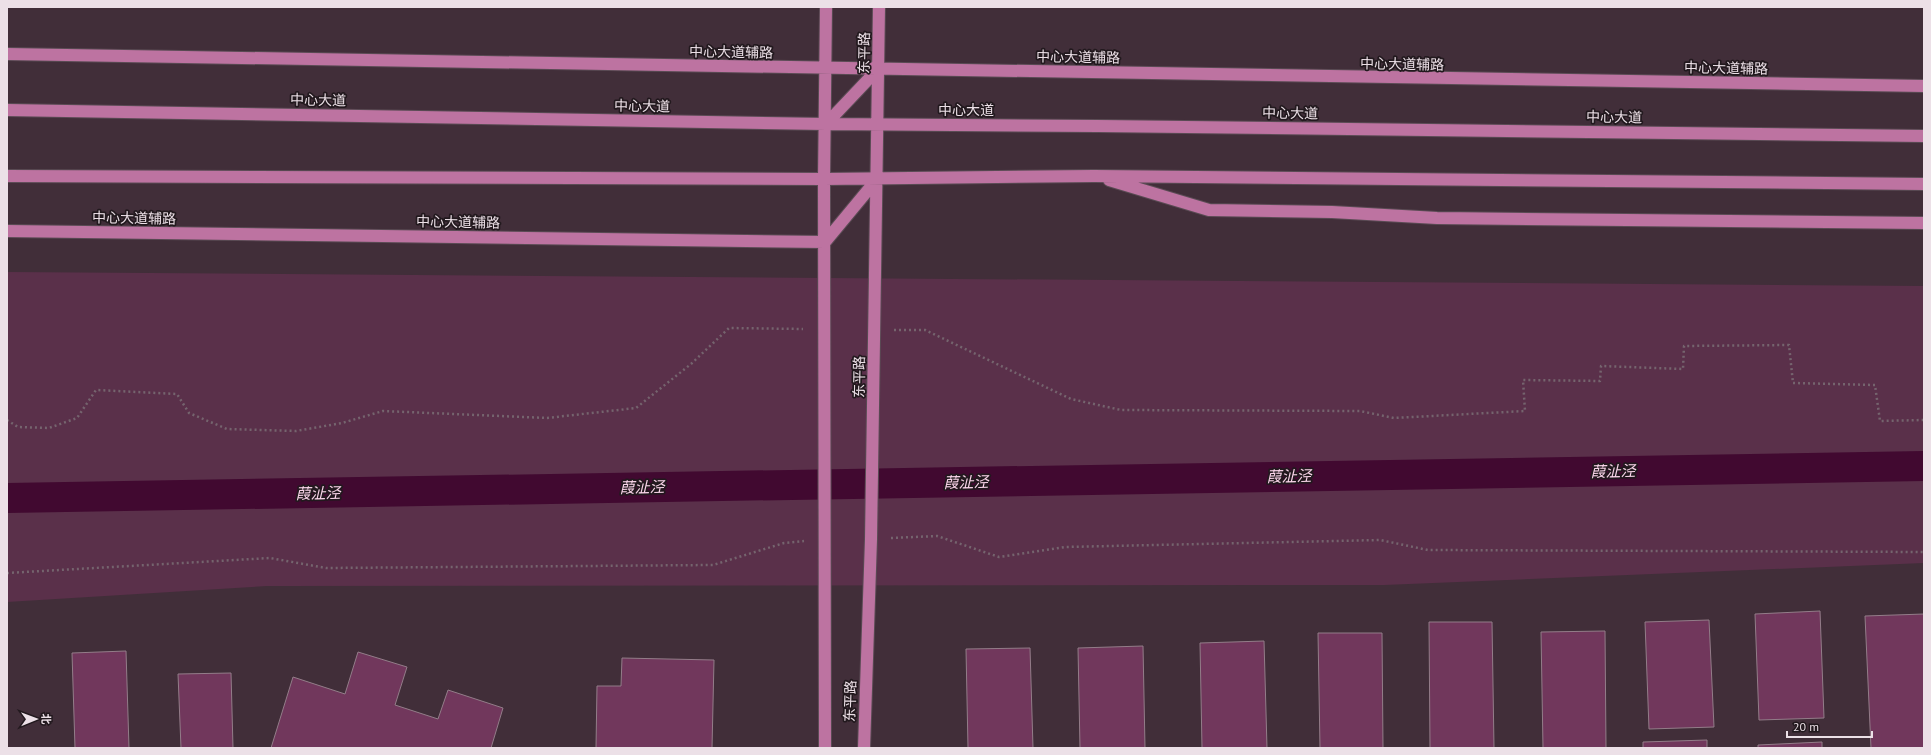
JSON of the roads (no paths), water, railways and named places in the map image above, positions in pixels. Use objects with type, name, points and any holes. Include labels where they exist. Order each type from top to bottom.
[{"type":"main road","name":"东平路","points":[[825,748],[824,179],[826,124],[826,7]]},
{"type":"main road","name":"东平路","points":[[864,748],[871,539],[878,178],[879,7]]},
{"type":"main road","name":"中心大道辅路","points":[[7,54],[879,68],[1356,78],[1924,86]]},
{"type":"main road","points":[[826,124],[879,68]]},
{"type":"main road","name":"中心大道","points":[[7,110],[826,124],[1924,136]]},
{"type":"main road","points":[[7,176],[824,179],[1094,176],[1924,184]]},
{"type":"main road","points":[[1094,176],[1209,210],[1332,212],[1437,218],[1924,223]]},
{"type":"main road","points":[[825,242],[878,178]]},
{"type":"main road","name":"中心大道辅路","points":[[7,231],[825,242]]},
{"type":"waterway","name":"葭沚泾","points":[[7,498],[1924,466]]}]
